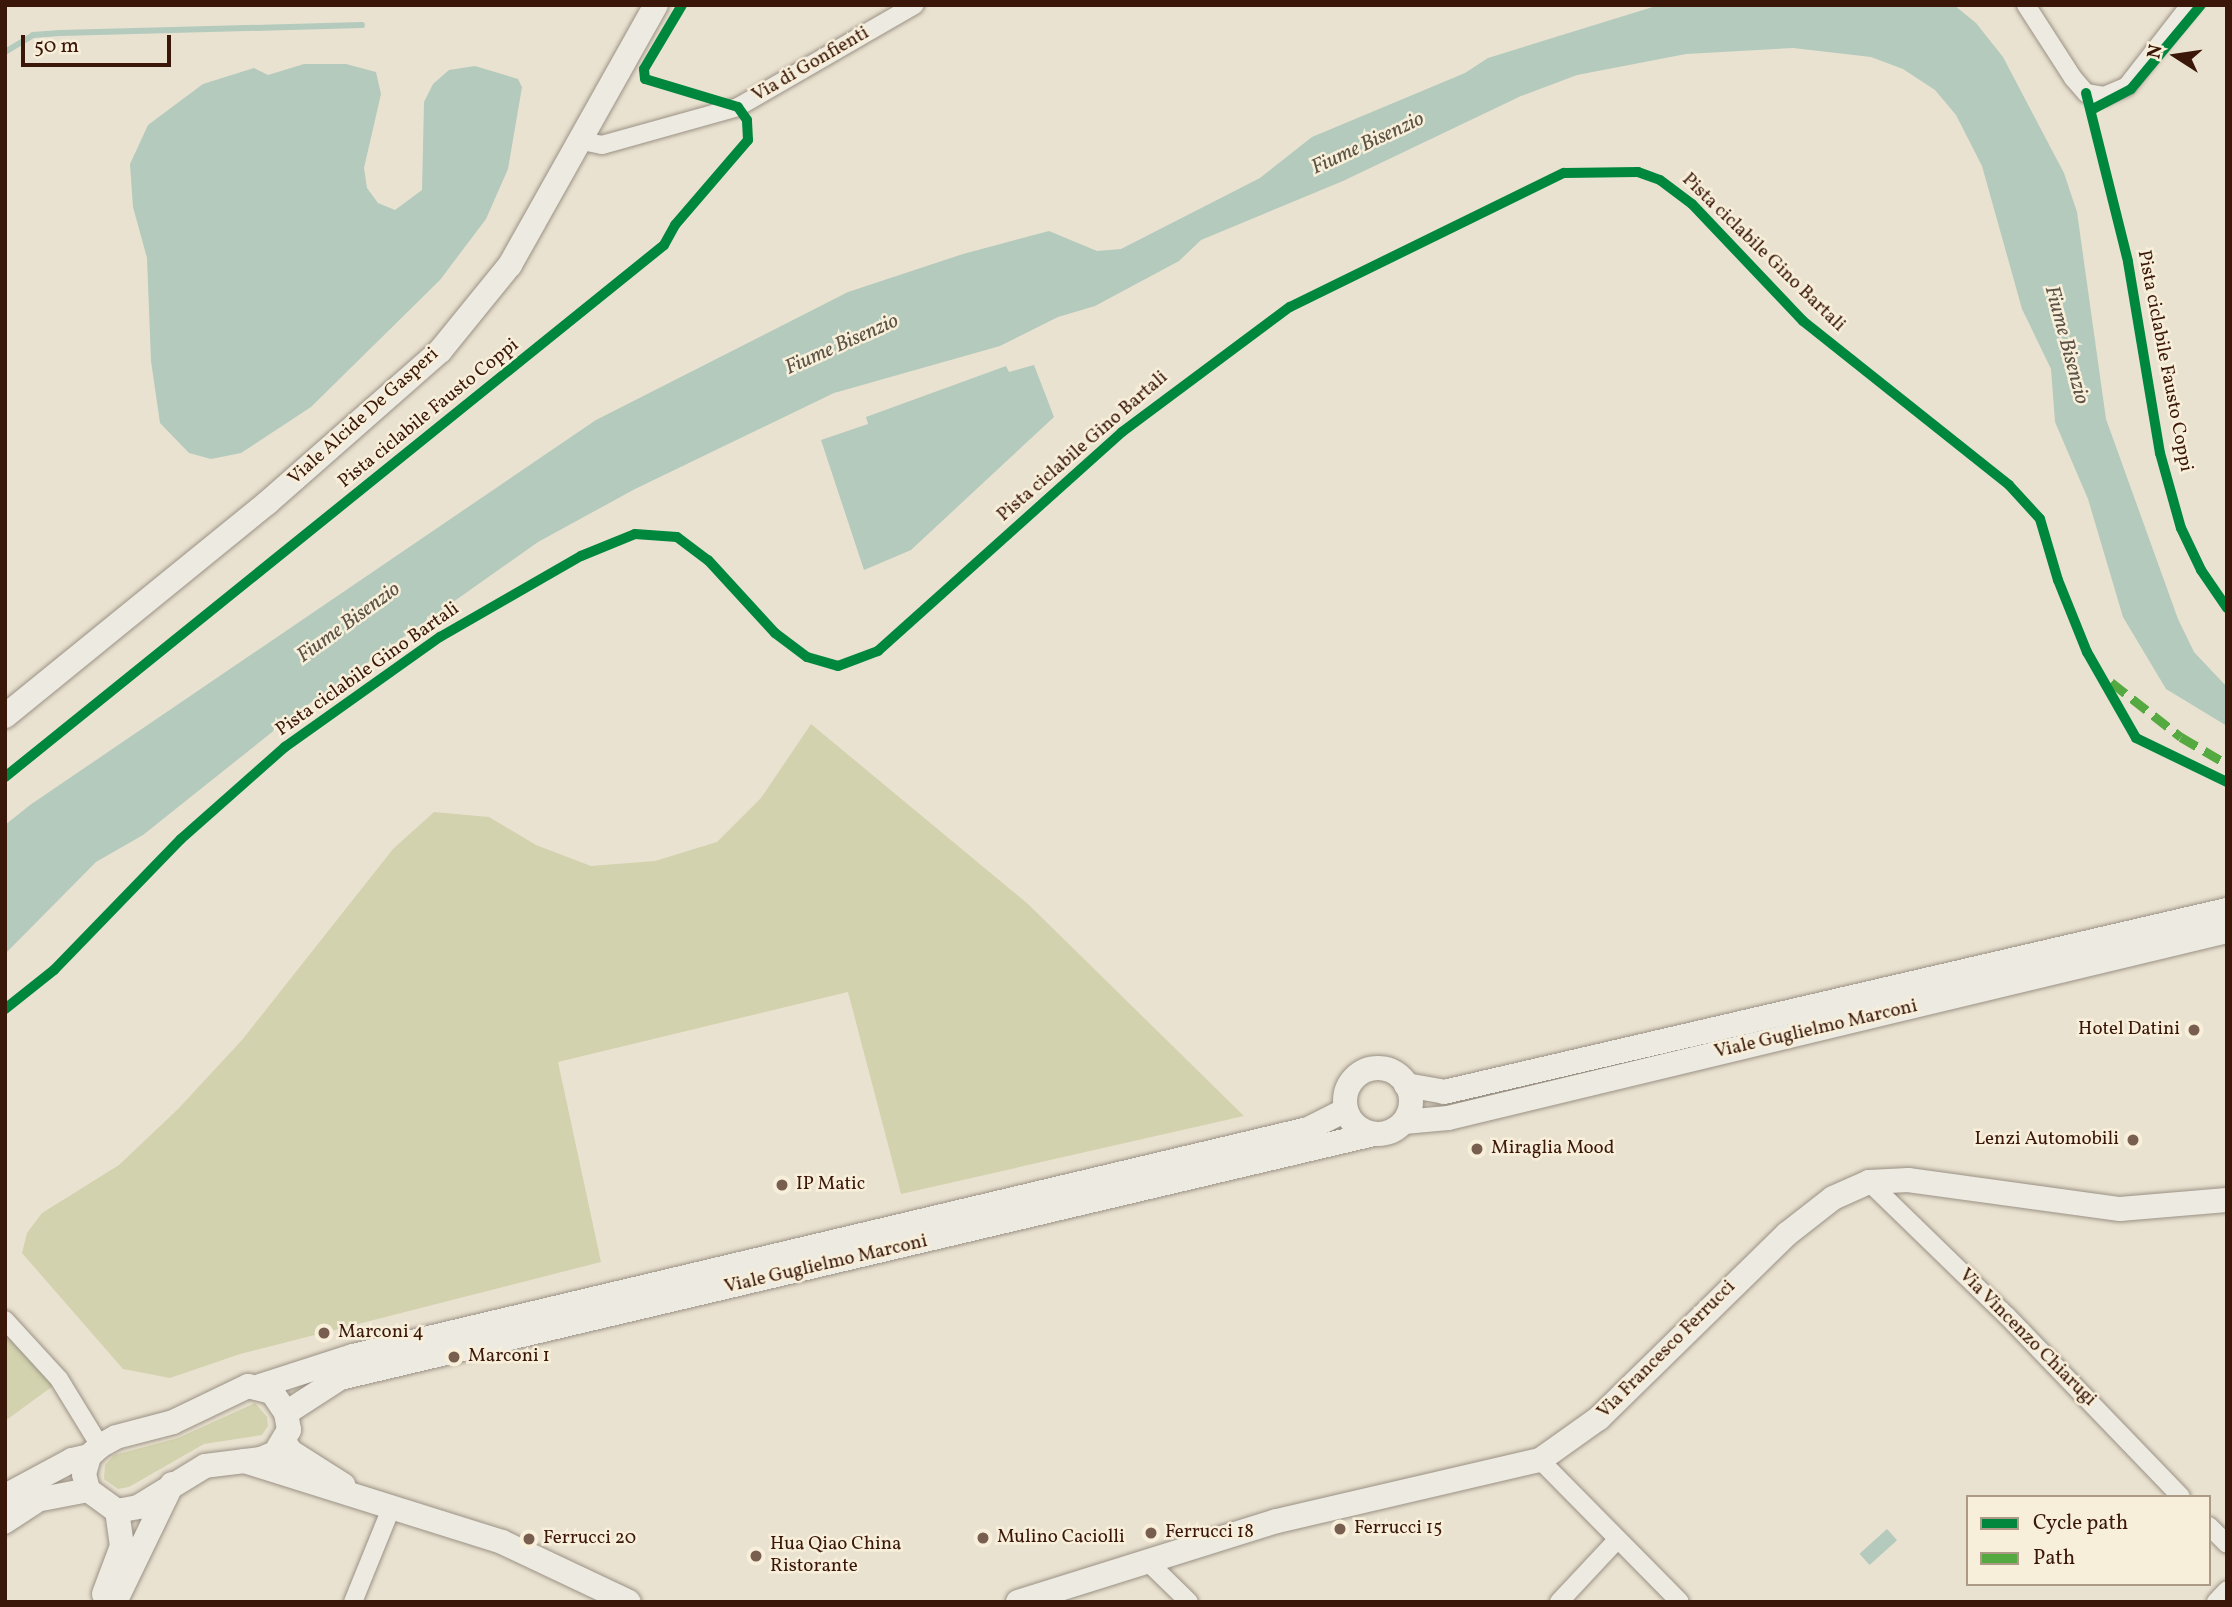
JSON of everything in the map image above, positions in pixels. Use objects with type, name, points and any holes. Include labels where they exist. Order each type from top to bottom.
[{"type":"main road","name":"Viale Alcide De Gasperi","points":[[5,716],[267,503],[440,351],[510,265],[656,5]]},
{"type":"main road","name":"Viale Guglielmo Marconi","points":[[260,1386],[353,1356],[1308,1129],[1346,1110],[1348,1089],[1368,1070],[1393,1072],[1406,1085],[1444,1092],[2227,910]]},
{"type":"main road","name":"Viale Guglielmo Marconi","points":[[286,1413],[340,1378],[1396,1129],[1404,1122],[1448,1118],[2227,931]]},
{"type":"main road","points":[[1404,1122],[1411,1100],[1406,1085]]},
{"type":"main road","points":[[1346,1110],[1360,1129],[1374,1134]]},
{"type":"main road","name":"Via Francesco Ferrucci","points":[[1018,1602],[1278,1521],[1540,1460],[1599,1419],[1787,1234],[1833,1198],[1869,1182],[1908,1180],[2120,1209],[2227,1200]]},
{"type":"main road","points":[[5,1496],[72,1460],[173,1422],[235,1390],[260,1386],[280,1400],[289,1430],[284,1442],[261,1459],[205,1466],[172,1483],[138,1507],[117,1511]]},
{"type":"main road","points":[[284,1442],[290,1451],[368,1500]]},
{"type":"main road","points":[[95,1451],[84,1474],[88,1490],[117,1511],[122,1546],[101,1602]]},
{"type":"main road","points":[[240,1460],[502,1542],[629,1602]]},
{"type":"main road","points":[[115,1602],[172,1483]]},
{"type":"main road","points":[[5,1506],[88,1490]]},
{"type":"street","name":"Via di Gonfienti","points":[[582,141],[602,145],[738,107],[915,5]]},
{"type":"street","points":[[2026,5],[2087,93],[2104,96],[2127,86],[2190,5]]},
{"type":"street","name":"Via Vincenzo Chiarugi","points":[[1869,1182],[2066,1375],[2179,1495]]},
{"type":"street","points":[[5,1320],[59,1379],[95,1451]]},
{"type":"street","points":[[1540,1460],[1680,1602]]},
{"type":"street","points":[[5,1525],[46,1498]]},
{"type":"street","points":[[353,1602],[392,1506]]},
{"type":"street","points":[[2211,1529],[2227,1544]]},
{"type":"street","points":[[1559,1602],[1618,1539]]},
{"type":"street","points":[[1146,1560],[1189,1602]]},
{"type":"street","points":[[2216,1602],[2227,1590]]},
{"type":"green space","points":[[811,724],[1028,904],[1244,1116],[901,1194],[848,992],[558,1062],[601,1262],[240,1354],[170,1378],[123,1369],[22,1253],[27,1233],[42,1213],[119,1165],[178,1109],[242,1040],[393,849],[434,812],[489,817],[536,845],[591,866],[655,861],[717,842],[761,798]]},
{"type":"green space","points":[[5,1331],[53,1386],[5,1421]]},
{"type":"green space","points":[[255,1403],[267,1417],[268,1426],[262,1435],[204,1444],[129,1487],[118,1489],[104,1479],[105,1465],[114,1455],[178,1438]]},
{"type":"water","name":"Fiume Bisenzio","points":[[1954,5],[1976,23],[2003,57],[2064,173],[2077,212],[2106,419],[2178,619],[2194,652],[2227,687],[2227,726],[2166,689],[2123,617],[2088,499],[2055,422],[2051,369],[2022,309],[1982,166],[1956,115],[1935,90],[1903,69],[1871,57],[1793,48],[1686,54],[1577,75],[1521,96],[1343,181],[1201,240],[1179,261],[1095,306],[1058,317],[1000,346],[834,393],[635,489],[538,542],[296,713],[143,835],[96,862],[5,954],[5,825],[30,805],[596,420],[848,292],[963,254],[1049,231],[1097,251],[1121,249],[1260,178],[1312,137],[1465,73],[1488,58],[1656,6]]},
{"type":"water","points":[[304,64],[346,64],[376,72],[381,94],[364,168],[367,188],[378,203],[395,210],[422,190],[424,102],[433,84],[449,70],[475,66],[518,79],[522,87],[508,169],[486,219],[440,280],[311,407],[241,453],[211,459],[189,453],[160,423],[151,361],[147,258],[133,207],[130,164],[148,125],[203,84],[254,68],[268,75]]},
{"type":"water","points":[[1034,365],[1054,417],[911,550],[864,570],[821,440],[868,424],[866,417],[1006,366],[1009,372]]},
{"type":"water","points":[[1887,1529],[1897,1540],[1870,1565],[1860,1554]]},
{"type":"waterway","points":[[5,52],[33,35],[362,25]]},
{"type":"marked path","points":[[2111,682],[2181,737],[2227,764]]},
{"type":"cycle path","name":"Pista ciclabile Fausto Coppi","points":[[5,777],[664,245],[675,225],[748,140],[747,120],[738,107],[645,79],[644,69],[682,5]]},
{"type":"cycle path","points":[[2091,110],[2131,89],[2201,5]]},
{"type":"cycle path","name":"Pista ciclabile Fausto Coppi","points":[[2086,93],[2128,262],[2160,453],[2181,528],[2201,570],[2227,608]]},
{"type":"cycle path","name":"Pista ciclabile Gino Bartali","points":[[5,1009],[54,970],[181,839],[285,747],[440,637],[581,556],[635,534],[677,537],[708,560],[775,633],[807,657],[838,666],[878,651],[1122,432],[1290,307],[1564,173],[1638,172],[1660,180],[1692,204],[1803,321],[2009,485],[2040,519],[2058,580],[2087,652],[2136,738],[2227,782]]},
{"type":"place","name":"Hotel Datini","points":[[2194,1030]]},
{"type":"place","name":"Lenzi Automobili","points":[[2133,1140]]},
{"type":"place","name":"Miraglia Mood","points":[[1477,1149]]},
{"type":"place","name":"IP Matic","points":[[782,1185]]},
{"type":"place","name":"Marconi 4","points":[[324,1333]]},
{"type":"place","name":"Marconi 1","points":[[454,1357]]},
{"type":"place","name":"Ferrucci 15","points":[[1340,1529]]},
{"type":"place","name":"Ferrucci 18","points":[[1151,1533]]},
{"type":"place","name":"Mulino Caciolli","points":[[983,1538]]},
{"type":"place","name":"Ferrucci 20","points":[[529,1539]]},
{"type":"place","name":"Hua Qiao China Ristorante","points":[[756,1556]]}]
